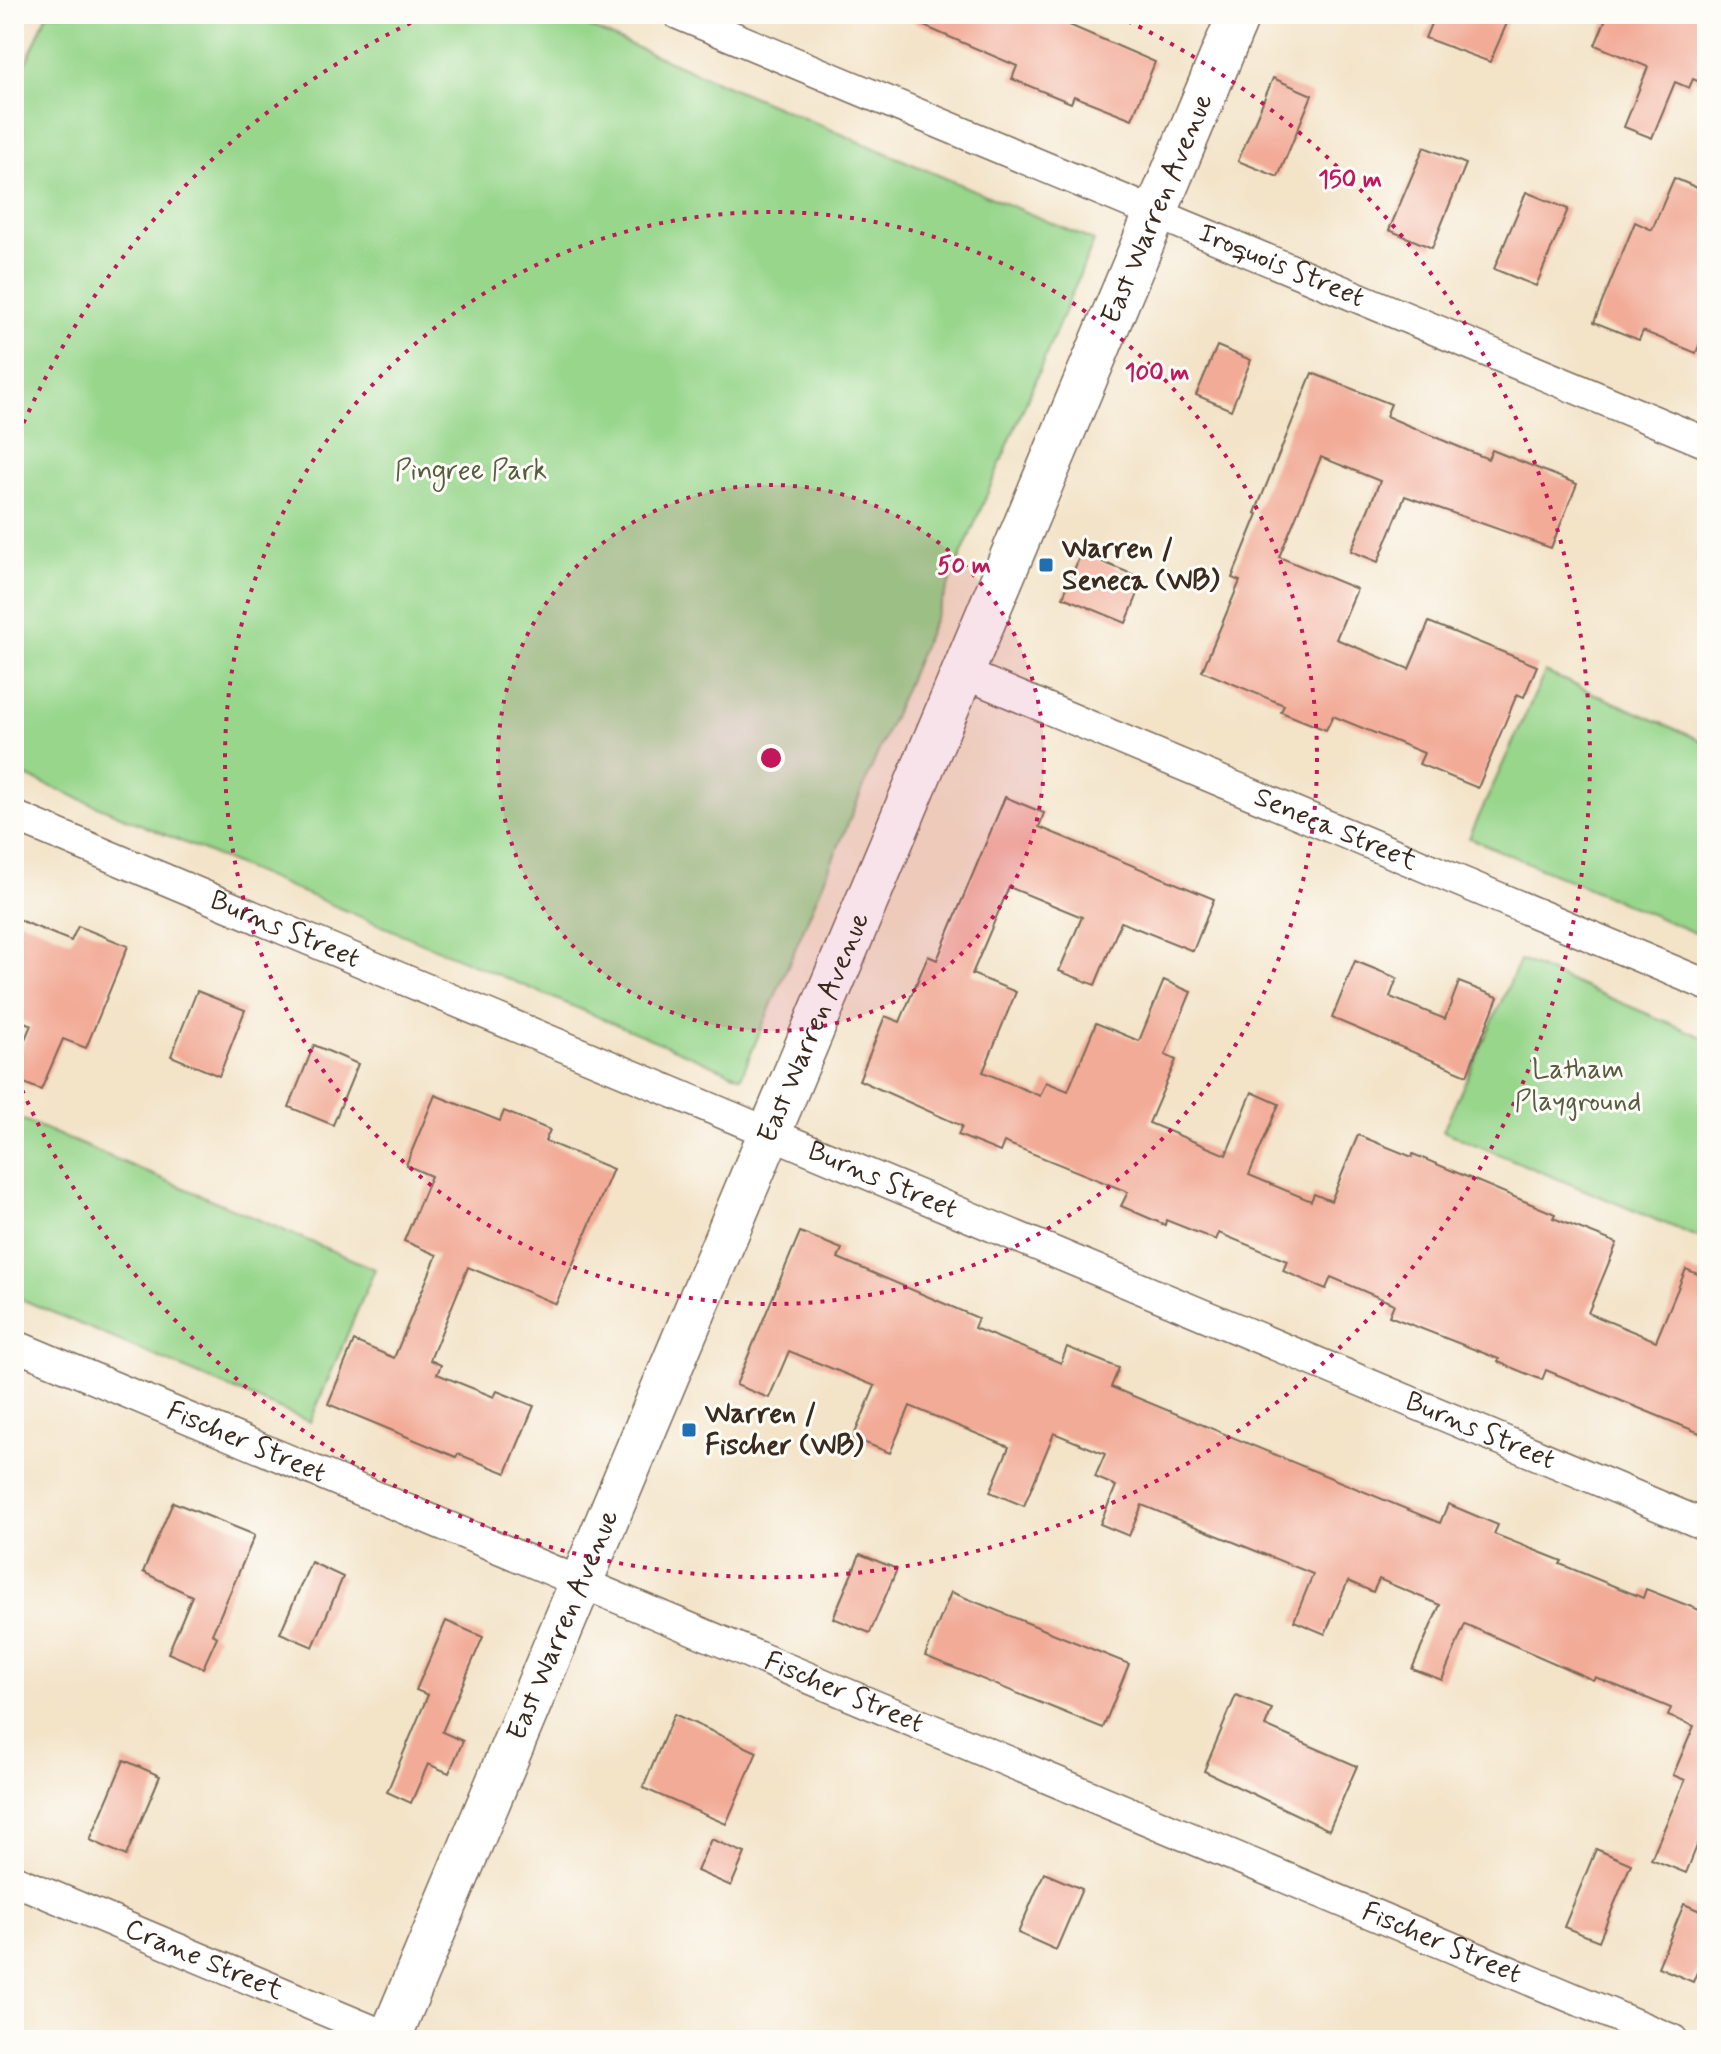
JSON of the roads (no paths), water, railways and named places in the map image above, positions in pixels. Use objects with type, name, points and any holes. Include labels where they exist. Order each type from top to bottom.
[{"type":"main road","name":"East Warren Avenue","points":[[391,2039],[1239,14]]},
{"type":"street","name":"Iroquois Street","points":[[678,14],[1707,443]]},
{"type":"street","name":"Seneca Street","points":[[963,673],[1707,985]]},
{"type":"street","name":"Burns Street","points":[[14,816],[1707,1526]]},
{"type":"street","name":"Fischer Street","points":[[14,1345],[1673,2040]]},
{"type":"street","name":"Crane Street","points":[[14,1880],[391,2039]]},
{"type":"place","name":"Warren / Seneca (WB)","points":[[1046,565]]},
{"type":"place","name":"Warren / Fischer (WB)","points":[[689,1430]]},
{"type":"park label","name":"Pingree Park","points":[[471,471]]},
{"type":"park label","name":"Latham Playground","points":[[1578,1086]]}]
